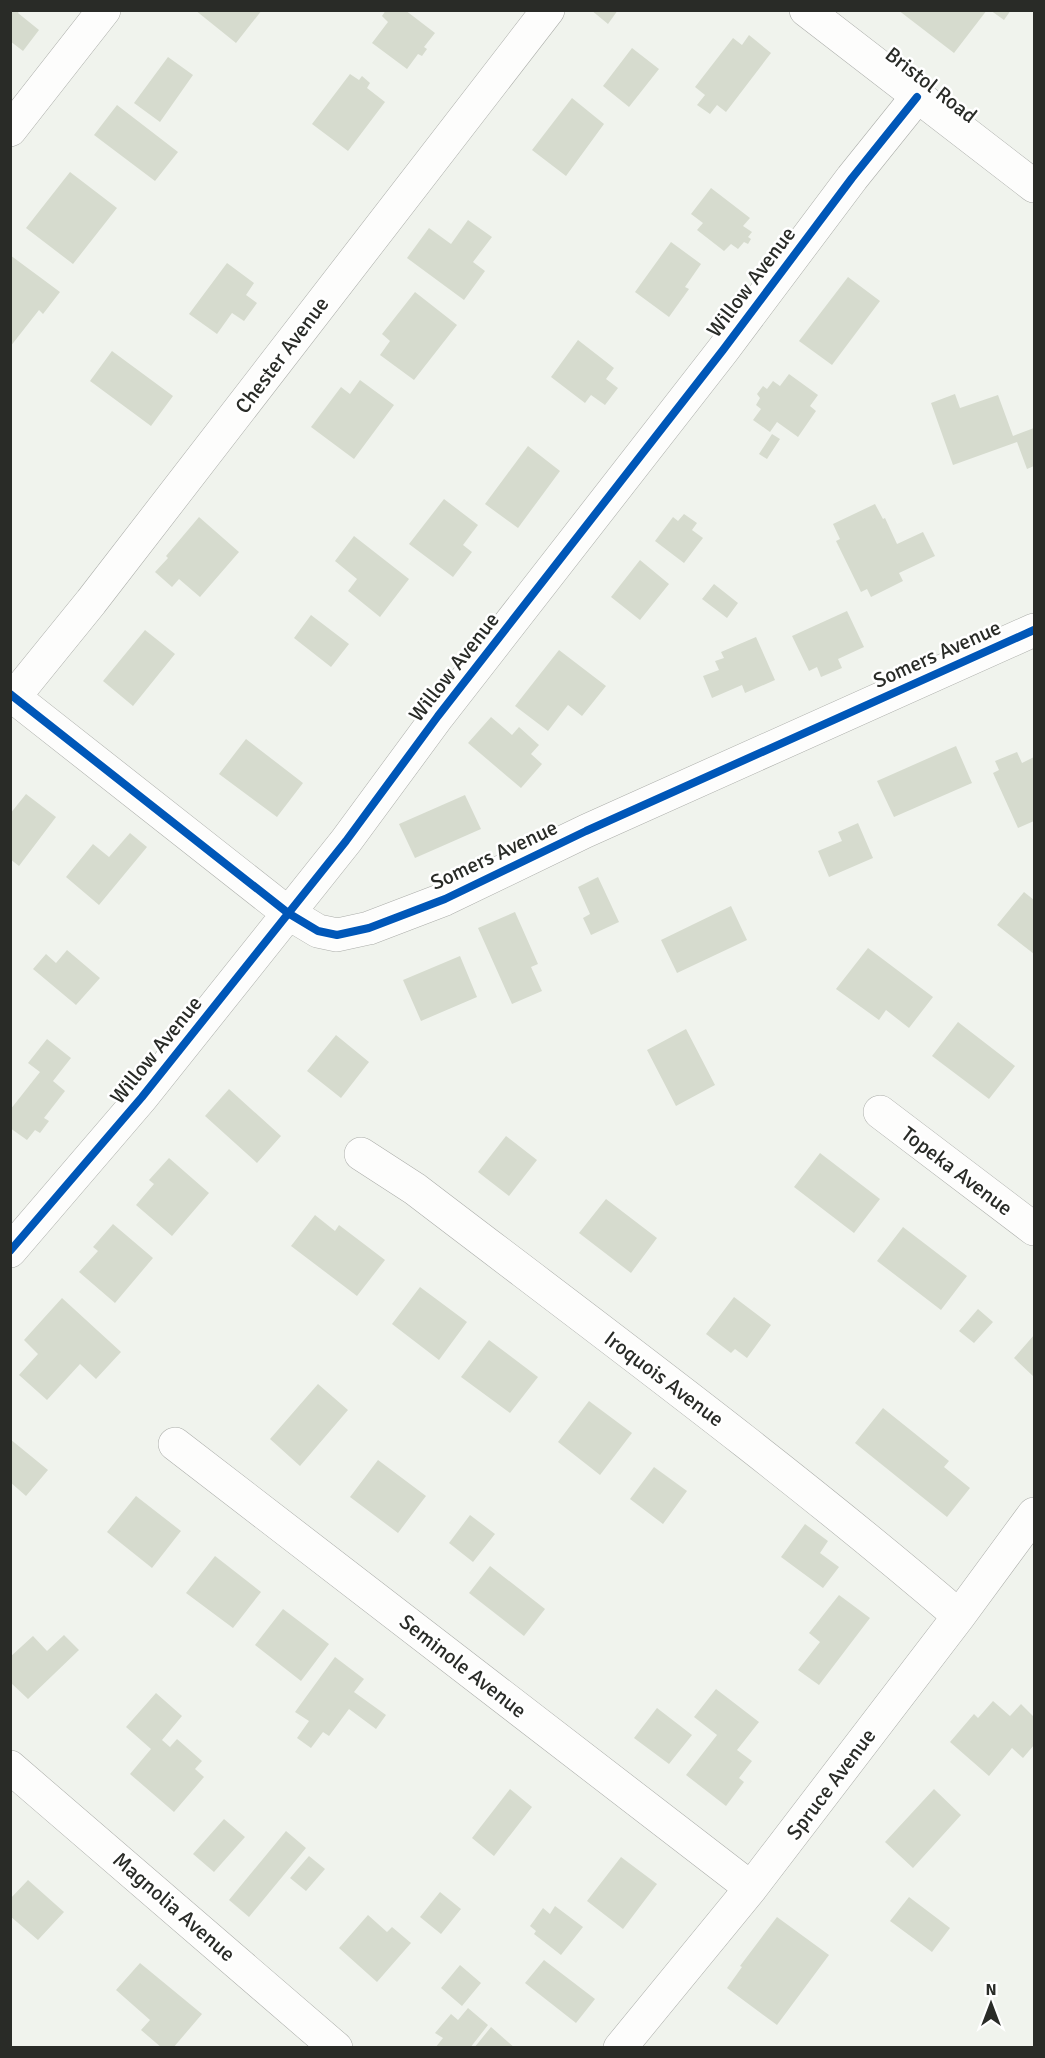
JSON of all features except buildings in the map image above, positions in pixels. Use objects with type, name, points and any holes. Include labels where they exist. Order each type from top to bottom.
[{"type":"street","points":[[10,129],[104,10]]},
{"type":"street","name":"Chester Avenue","points":[[12,695],[99,593],[548,10]]},
{"type":"street","name":"Bristol Road","points":[[806,10],[1035,186]]},
{"type":"street","name":"Willow Avenue","points":[[10,1251],[142,1097],[346,841],[438,716],[723,350],[852,178],[917,97]]},
{"type":"street","name":"Somers Avenue","points":[[12,695],[288,913],[318,931],[337,935],[369,928],[445,899],[586,831],[1035,630]]},
{"type":"street","name":"Topeka Avenue","points":[[880,1112],[1035,1229]]},
{"type":"street","name":"Iroquois Avenue","points":[[361,1154],[415,1190],[741,1438],[881,1549],[959,1616]]},
{"type":"street","name":"Seminole Avenue","points":[[175,1444],[751,1888]]},
{"type":"street","name":"Spruce Avenue","points":[[620,2048],[751,1888],[1035,1514]]},
{"type":"street","name":"Magnolia Avenue","points":[[10,1767],[336,2048]]},
{"type":"cycle path","points":[[10,1251],[142,1097],[346,841],[438,716],[723,350],[852,178],[917,97]]},
{"type":"cycle path","points":[[10,694],[288,913],[318,931],[337,935],[369,928],[445,899],[586,831],[1034,630]]}]
